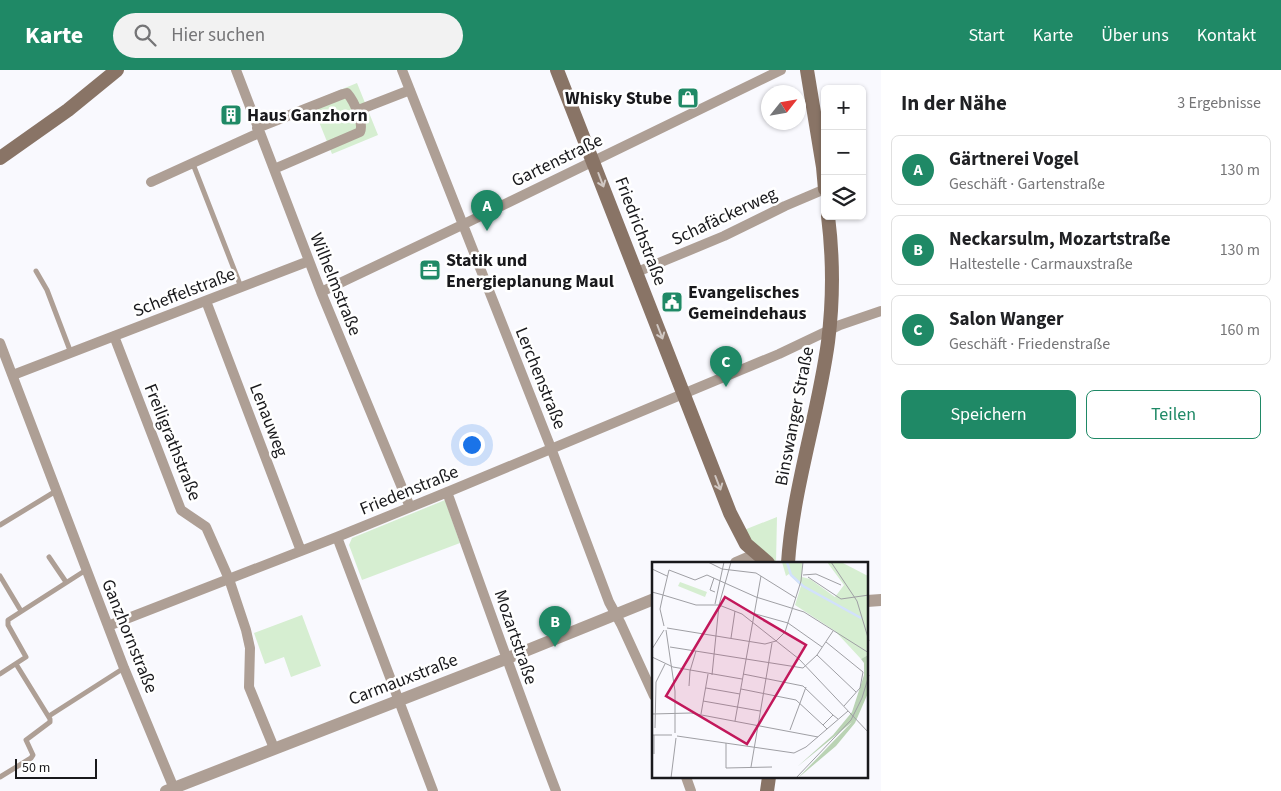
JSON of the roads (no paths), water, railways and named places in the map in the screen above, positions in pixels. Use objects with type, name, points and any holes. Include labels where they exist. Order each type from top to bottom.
[{"type":"main road","points":[[0,158],[68,110],[118,70]]},
{"type":"main road","name":"Friedrichstraße","points":[[557,70],[730,513],[746,544],[764,560]]},
{"type":"main road","points":[[807,70],[824,175]]},
{"type":"main road","name":"Binswanger Straße","points":[[788,562],[792,525],[829,330],[831,246],[828,220]]},
{"type":"main road","points":[[767,791],[769,778]]},
{"type":"street","name":"Wilhelmstraße","points":[[236,70],[321,292],[410,507]]},
{"type":"street","name":"Gartenstraße","points":[[321,292],[781,70]]},
{"type":"street","name":"Lerchenstraße","points":[[404,71],[609,602],[652,692]]},
{"type":"street","points":[[356,111],[410,90]]},
{"type":"street","points":[[151,182],[193,164],[258,130],[344,94],[349,96],[362,126],[360,132],[274,169]]},
{"type":"street","name":"Schafäckerweg","points":[[637,272],[724,236],[821,191]]},
{"type":"street","name":"Scheffelstraße","points":[[13,376],[309,261]]},
{"type":"street","name":"Lenauweg","points":[[206,301],[301,551]]},
{"type":"street","name":"Friedenstraße","points":[[108,626],[337,537],[684,394],[840,325],[881,311]]},
{"type":"street","name":"Freiligrathstraße","points":[[114,336],[181,510],[206,527],[228,579],[246,630],[250,648],[250,687],[274,748]]},
{"type":"street","name":"Ganzhornstraße","points":[[0,343],[2,355],[13,376],[171,790]]},
{"type":"street","name":"Mozartstraße","points":[[447,492],[508,658],[517,689],[556,791]]},
{"type":"street","points":[[337,537],[433,791]]},
{"type":"street","points":[[740,562],[750,557],[764,560]]},
{"type":"street","name":"Carmauxstraße","points":[[171,790],[652,600]]},
{"type":"street","points":[[868,601],[881,600]]},
{"type":"street","points":[[686,778],[691,791]]},
{"type":"lane","points":[[193,164],[241,287]]},
{"type":"lane","points":[[36,272],[46,290],[71,353]]},
{"type":"lane","points":[[0,525],[56,491]]},
{"type":"lane","points":[[49,556],[66,582]]},
{"type":"lane","points":[[0,674],[24,660],[26,655],[7,622],[86,570]]},
{"type":"lane","points":[[0,576],[21,612]]},
{"type":"lane","points":[[0,777],[31,758],[33,755],[26,740],[49,724],[50,719],[16,664]]},
{"type":"lane","points":[[48,716],[124,668]]},
{"type":"place","name":"Whisky Stube","points":[[688,98]]},
{"type":"place","name":"Haus Ganzhorn","points":[[231,115]]},
{"type":"place","name":"Gärtnerei Vogel","points":[[487,231]]},
{"type":"place","name":"Statik und Energieplanung Maul","points":[[430,270]]},
{"type":"place","name":"Evangelisches Gemeindehaus","points":[[672,302]]},
{"type":"place","name":"Salon Wanger","points":[[726,387]]},
{"type":"place","name":"Neckarsulm, Mozartstraße","points":[[555,647]]}]
